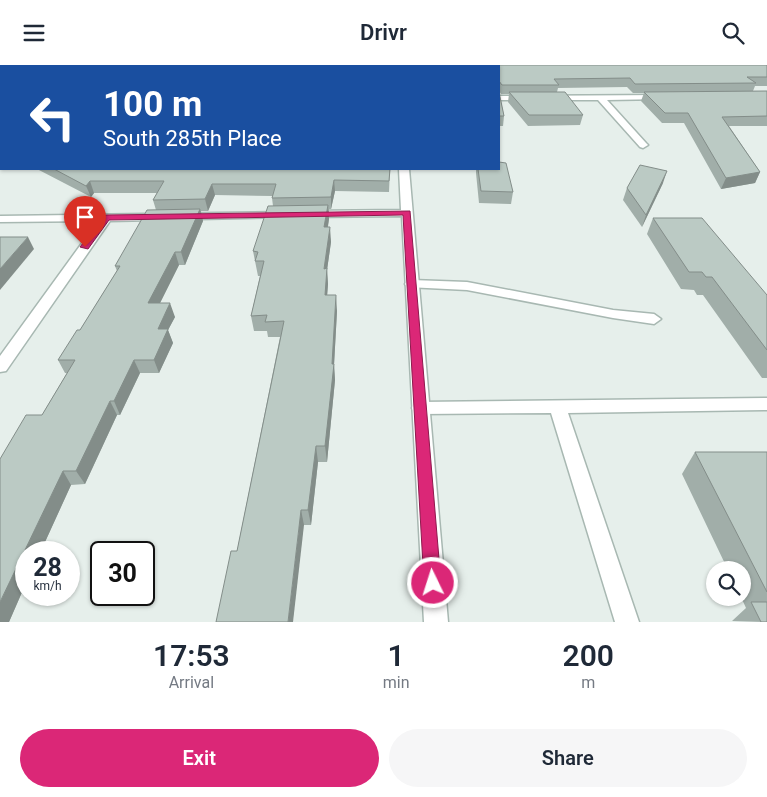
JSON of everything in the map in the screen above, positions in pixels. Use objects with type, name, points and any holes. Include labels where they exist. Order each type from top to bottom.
[{"type":"street","points":[[600,97],[643,145]]},
{"type":"street","points":[[500,98],[669,97]]},
{"type":"street","points":[[404,170],[436,622]]},
{"type":"street","points":[[0,219],[407,213]]},
{"type":"street","points":[[0,367],[106,218]]},
{"type":"street","points":[[412,284],[467,287],[612,315],[654,319]]},
{"type":"street","points":[[420,408],[767,404]]},
{"type":"street","points":[[558,407],[627,622]]},
{"type":"building","points":[[500,65],[767,65],[767,77],[747,77],[756,83],[635,84],[630,78],[554,79],[559,85],[502,85],[500,82]]},
{"type":"building","points":[[767,91],[767,116],[722,117],[760,172],[726,178],[688,113],[665,113],[644,92]]},
{"type":"building","points":[[509,92],[565,92],[583,115],[529,115]]},
{"type":"building","points":[[500,97],[504,116],[500,116]]},
{"type":"building","points":[[500,162],[506,163],[513,192],[481,191],[478,170],[500,170]]},
{"type":"building","points":[[640,165],[667,171],[646,215],[627,188]]},
{"type":"building","points":[[56,170],[390,170],[389,181],[334,180],[331,197],[272,198],[276,184],[212,184],[205,199],[153,200],[164,181],[90,181],[86,186]]},
{"type":"building","points":[[328,205],[324,227],[330,227],[324,269],[327,268],[325,295],[336,295],[332,364],[334,364],[325,446],[316,446],[308,510],[301,510],[288,622],[216,622],[231,551],[237,551],[284,321],[265,322],[267,315],[251,316],[264,261],[255,261],[258,252],[253,251],[268,206]]},
{"type":"building","points":[[200,209],[181,252],[175,252],[148,303],[170,303],[158,329],[168,329],[154,360],[134,360],[114,401],[110,401],[76,471],[63,471],[29,541],[15,541],[15,571],[0,602],[0,459],[26,415],[42,415],[75,360],[58,360],[77,330],[80,330],[120,266],[115,266],[147,210]]},
{"type":"building","points":[[653,218],[702,218],[767,295],[767,350],[712,277],[706,277],[702,272],[689,272]]},
{"type":"building","points":[[0,237],[28,237],[0,269]]},
{"type":"building","points":[[695,452],[767,452],[767,592]]},
{"type":"building","points":[[751,602],[767,602],[767,622],[761,622]]},
{"type":"route","points":[[85,247],[106,218],[407,213],[433,583]]}]
